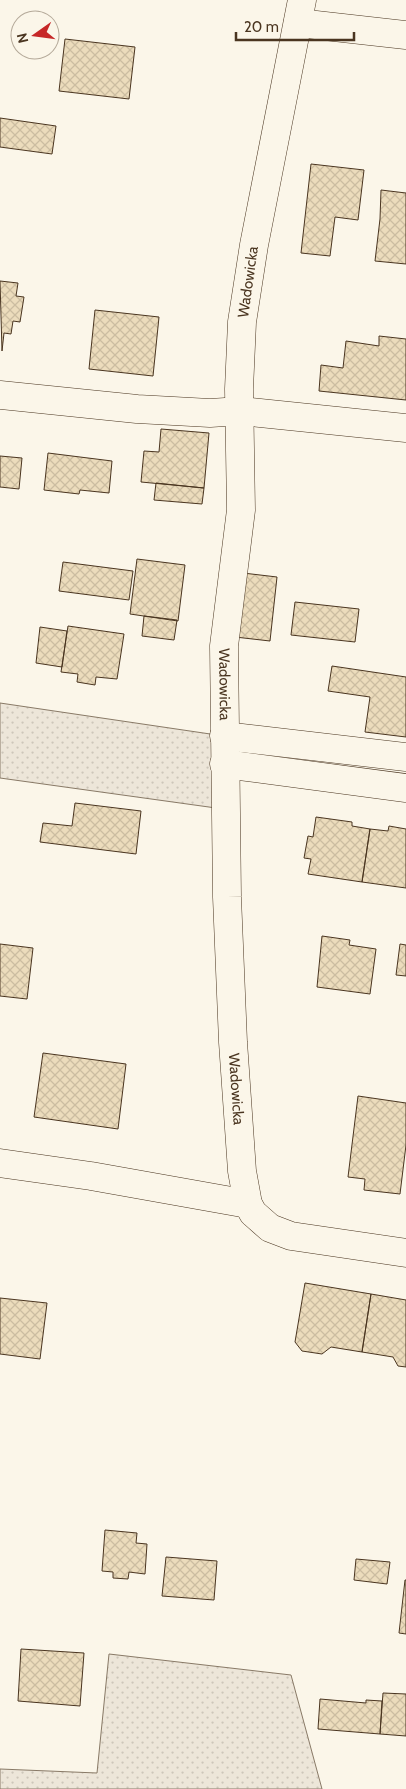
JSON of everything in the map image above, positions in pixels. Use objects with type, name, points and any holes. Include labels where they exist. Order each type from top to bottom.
[{"type":"street","points":[[300,11],[406,35]]},
{"type":"street","name":"Wadowicka","points":[[300,11],[247,282],[240,363],[241,510],[224,646],[224,764],[233,1042],[242,1171],[248,1204],[260,1220],[270,1228],[291,1236],[406,1253]]},
{"type":"street","points":[[0,395],[137,409],[210,413],[241,411],[406,428]]},
{"type":"street","points":[[224,736],[406,757]]},
{"type":"street","points":[[224,764],[406,788]]},
{"type":"street","points":[[0,1163],[91,1176],[248,1204]]},
{"type":"shaded area","points":[[0,703],[217,735],[216,808],[0,778]]},
{"type":"shaded area","points":[[109,1654],[291,1675],[322,1789],[0,1789],[0,1769],[97,1773]]},
{"type":"building","points":[[65,39],[135,47],[129,99],[59,91]]},
{"type":"building","points":[[0,118],[56,126],[52,154],[0,147]]},
{"type":"building","points":[[311,164],[364,170],[358,220],[335,217],[330,256],[301,253]]},
{"type":"building","points":[[381,190],[406,193],[406,264],[375,261]]},
{"type":"building","points":[[0,281],[18,283],[16,296],[24,297],[20,322],[13,321],[11,334],[4,333],[2,351]]},
{"type":"building","points":[[95,310],[159,317],[153,376],[89,369]]},
{"type":"building","points":[[379,336],[406,339],[406,400],[319,391],[321,365],[343,368],[346,341],[379,346]]},
{"type":"building","points":[[161,429],[209,433],[204,488],[141,482],[144,451],[159,452]]},
{"type":"building","points":[[48,453],[112,461],[109,493],[80,490],[79,494],[44,490]]},
{"type":"building","points":[[0,456],[22,458],[19,489],[0,487]]},
{"type":"building","points":[[156,483],[204,488],[202,504],[154,500]]},
{"type":"building","points":[[137,559],[185,565],[178,621],[130,614]]},
{"type":"building","points":[[63,562],[133,571],[129,600],[59,591]]},
{"type":"building","points":[[243,573],[277,577],[270,641],[235,637]]},
{"type":"building","points":[[295,602],[359,609],[355,642],[291,635]]},
{"type":"building","points":[[144,616],[177,620],[174,640],[142,636]]},
{"type":"building","points":[[68,626],[124,634],[117,679],[96,677],[95,685],[77,682],[78,674],[61,672]]},
{"type":"building","points":[[40,627],[67,631],[62,667],[36,663]]},
{"type":"building","points":[[332,666],[406,677],[406,737],[365,732],[370,697],[328,691]]},
{"type":"building","points":[[75,803],[141,811],[136,854],[40,842],[43,823],[72,826]]},
{"type":"building","points":[[316,817],[352,822],[352,826],[370,829],[362,882],[308,874],[311,859],[304,858],[308,836],[313,837]]},
{"type":"building","points":[[389,826],[406,829],[406,888],[362,882],[370,829],[388,831]]},
{"type":"building","points":[[322,936],[350,940],[349,945],[376,949],[370,994],[317,987]]},
{"type":"building","points":[[0,944],[33,948],[27,999],[0,996]]},
{"type":"building","points":[[400,944],[406,945],[406,976],[396,975]]},
{"type":"building","points":[[43,1053],[126,1064],[118,1129],[34,1117]]},
{"type":"building","points":[[358,1096],[406,1103],[406,1145],[400,1194],[364,1190],[365,1179],[348,1177]]},
{"type":"building","points":[[305,1283],[371,1294],[362,1352],[331,1347],[322,1354],[302,1351],[295,1342]]},
{"type":"building","points":[[371,1294],[406,1300],[406,1367],[398,1366],[393,1357],[362,1352]]},
{"type":"building","points":[[0,1298],[47,1303],[40,1359],[0,1354]]},
{"type":"building","points":[[105,1530],[137,1533],[136,1543],[147,1544],[145,1574],[129,1572],[128,1579],[113,1578],[113,1572],[102,1571]]},
{"type":"building","points":[[166,1557],[217,1561],[214,1600],[162,1596]]},
{"type":"building","points":[[356,1559],[390,1562],[387,1584],[354,1580]]},
{"type":"building","points":[[406,1580],[406,1634],[399,1633]]},
{"type":"building","points":[[21,1649],[84,1653],[80,1706],[18,1701]]},
{"type":"building","points":[[383,1693],[406,1694],[406,1736],[380,1734]]},
{"type":"building","points":[[320,1699],[366,1703],[366,1700],[382,1701],[380,1734],[318,1729]]}]
